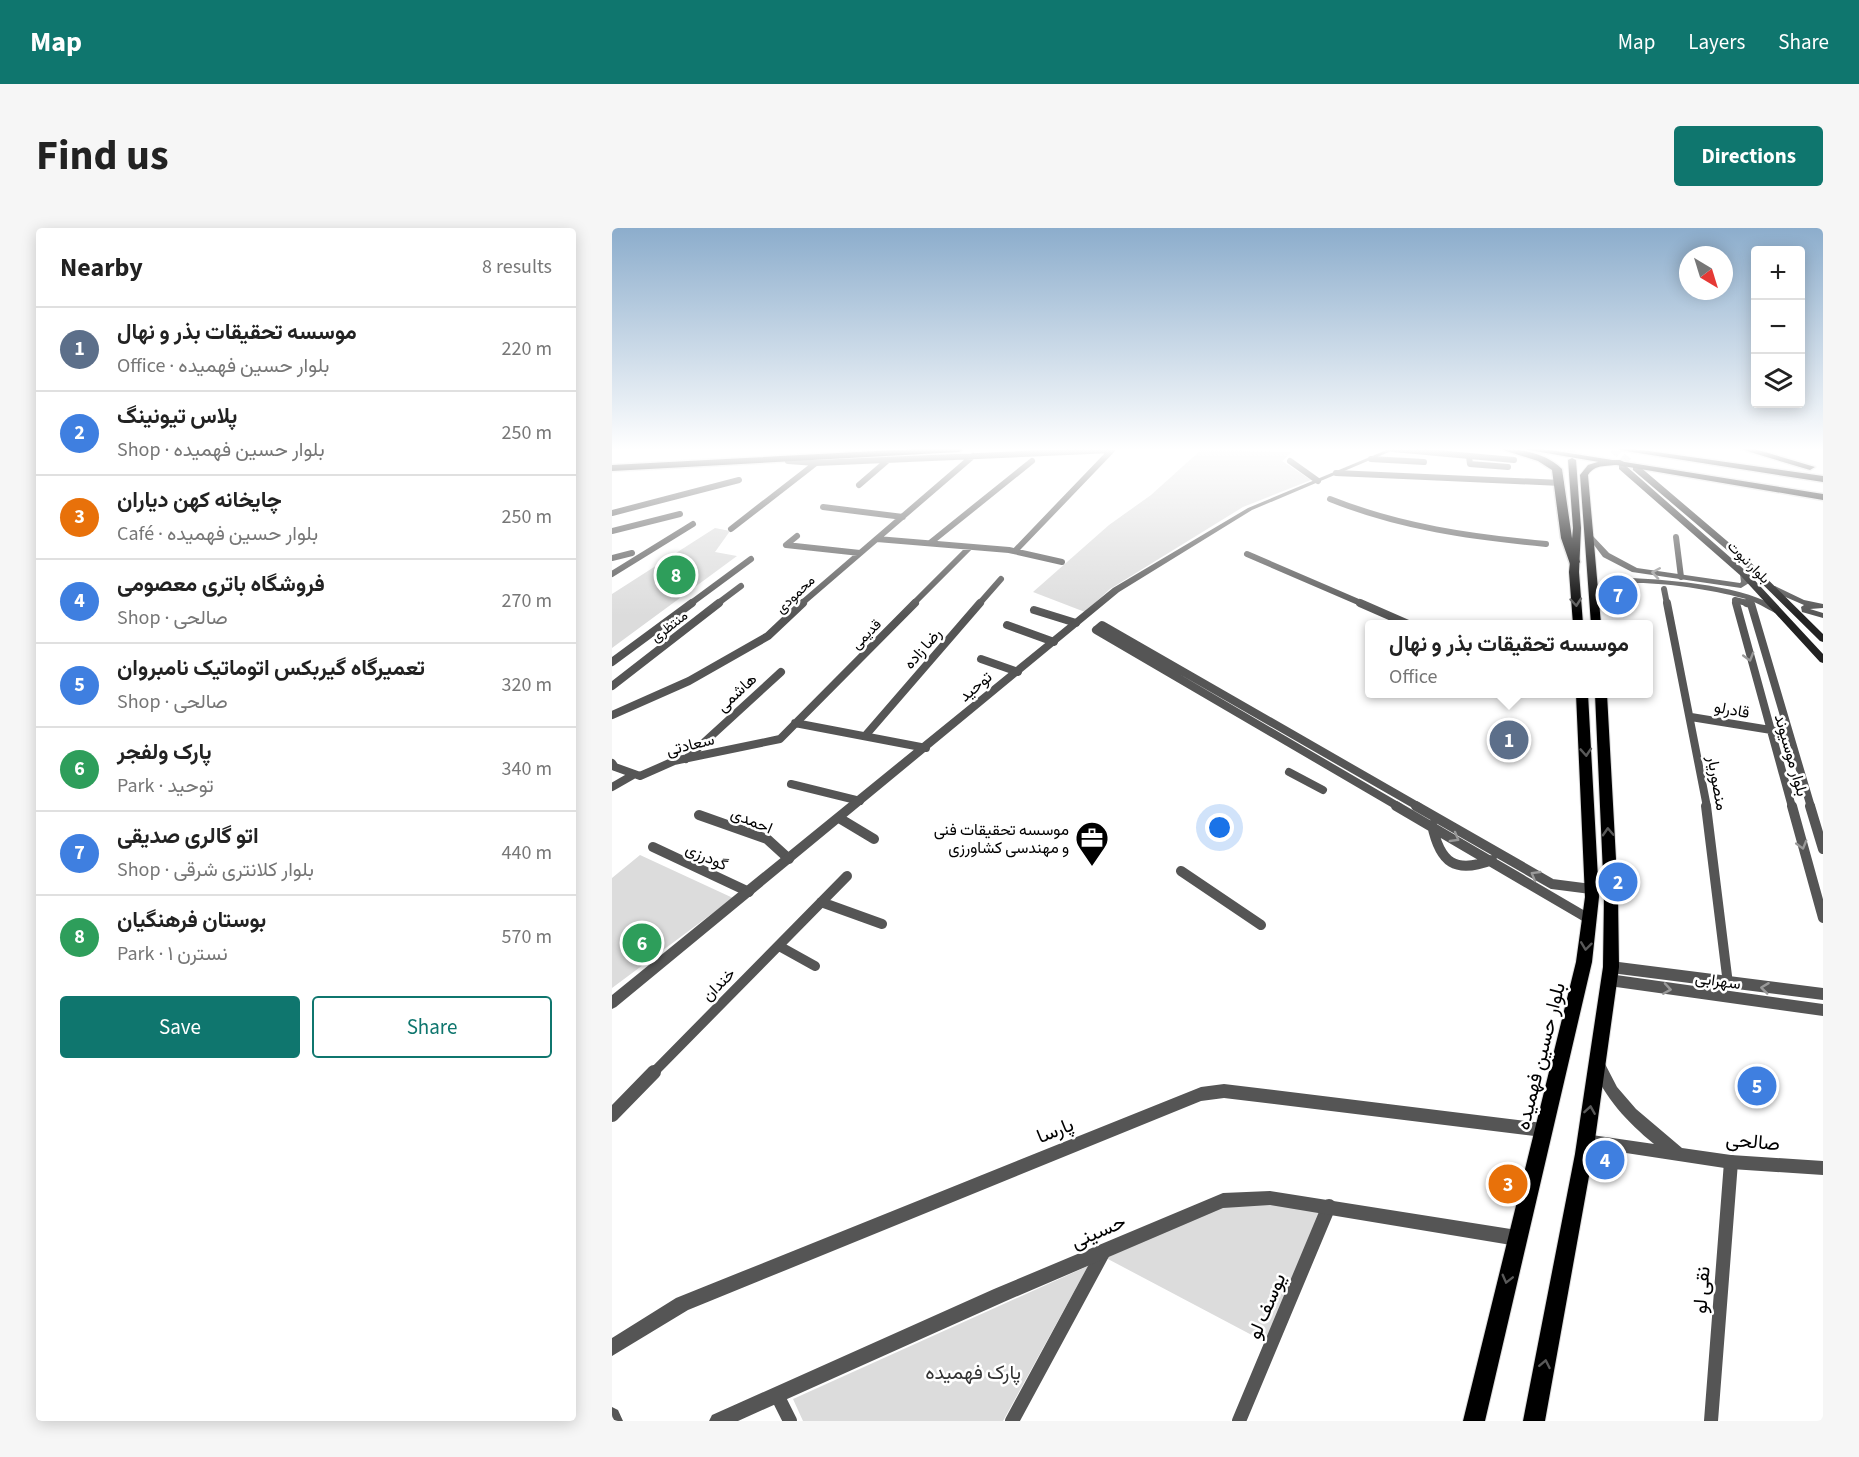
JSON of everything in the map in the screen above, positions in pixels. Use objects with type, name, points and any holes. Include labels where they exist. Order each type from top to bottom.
[{"type":"highway","points":[[1563,505],[1566,544],[1574,562]]},
{"type":"main road","points":[[1575,505],[1577,528],[1574,562],[1578,620]]},
{"type":"main road","points":[[1586,505],[1596,620]]},
{"type":"main road","name":"بلوار نبوت","points":[[1666,505],[1744,574],[1823,660]]},
{"type":"main road","name":"بلوار نبوت","points":[[1680,505],[1772,588],[1823,639]]},
{"type":"main road","name":"بلوار حسین فهمیده","points":[[1474,1421],[1584,962],[1591,890],[1589,792],[1582,698]]},
{"type":"main road","points":[[1534,1421],[1585,1141],[1610,973],[1611,896],[1601,698]]},
{"type":"street","points":[[612,513],[644,505]]},
{"type":"street","points":[[731,529],[763,505]]},
{"type":"street","name":"محمودی","points":[[612,715],[689,681],[768,636],[917,505]]},
{"type":"street","points":[[930,543],[977,505]]},
{"type":"street","points":[[1015,551],[1060,505]]},
{"type":"street","name":"توحید","points":[[612,1004],[1116,590],[1215,529],[1261,505]]},
{"type":"street","points":[[1342,505],[1376,518],[1404,525],[1478,537],[1546,544]]},
{"type":"street","points":[[823,507],[903,517]]},
{"type":"street","points":[[612,531],[680,514]]},
{"type":"street","points":[[612,574],[693,524]]},
{"type":"street","points":[[797,536],[786,544],[860,553]]},
{"type":"street","points":[[1590,536],[1605,555],[1635,570]]},
{"type":"street","points":[[1676,537],[1683,586]]},
{"type":"street","points":[[877,539],[1015,551],[1062,562]]},
{"type":"street","name":"قدیمی","points":[[780,739],[970,547]]},
{"type":"street","points":[[612,558],[632,553]]},
{"type":"street","points":[[1247,554],[1399,620]]},
{"type":"street","points":[[612,662],[751,559]]},
{"type":"street","points":[[1639,580],[1613,571],[1635,570],[1741,586],[1745,583],[1744,574]]},
{"type":"street","name":"رضا زاده","points":[[865,736],[1001,579]]},
{"type":"street","points":[[1595,604],[1597,593],[1606,584],[1616,580],[1639,580],[1741,595],[1778,610]]},
{"type":"street","name":"منتظری","points":[[612,686],[741,586]]},
{"type":"street","points":[[1772,588],[1803,602],[1822,606]]},
{"type":"street","name":"منصوریار","points":[[1664,589],[1709,820],[1728,984]]},
{"type":"street","name":"بلوار موسیوند","points":[[1823,849],[1751,604],[1733,601],[1823,918]]},
{"type":"street","points":[[1822,606],[1805,607],[1812,615],[1823,618]]},
{"type":"street","points":[[1034,610],[1076,623]]},
{"type":"street","points":[[1816,632],[1816,623],[1823,618]]},
{"type":"street","points":[[1007,625],[1054,642]]},
{"type":"street","points":[[1589,919],[1492,860],[1096,630],[1102,625],[1552,884],[1591,890]]},
{"type":"street","points":[[981,659],[1018,672]]},
{"type":"street","name":"هاشمی","points":[[686,759],[781,672]]},
{"type":"street","name":"قادرلو","points":[[1690,717],[1789,733]]},
{"type":"street","points":[[795,723],[926,748]]},
{"type":"street","name":"سعادتی","points":[[612,787],[633,775],[640,776],[686,759],[765,740],[780,739]]},
{"type":"street","points":[[612,763],[633,775]]},
{"type":"street","points":[[1289,772],[1323,790]]},
{"type":"street","points":[[791,784],[860,801]]},
{"type":"street","name":"احمدی","points":[[699,815],[767,839],[789,859]]},
{"type":"street","points":[[839,818],[874,839]]},
{"type":"street","points":[[1432,825],[1435,846],[1441,857],[1453,865],[1477,866],[1492,860]]},
{"type":"street","name":"گودرزی","points":[[653,847],[748,892]]},
{"type":"street","points":[[1181,871],[1261,925]]},
{"type":"street","name":"خندان","points":[[612,1115],[847,876]]},
{"type":"street","points":[[821,902],[882,924]]},
{"type":"street","points":[[779,945],[815,966]]},
{"type":"street","name":"سهرابی","points":[[1610,973],[1823,994]]},
{"type":"street","name":"سهرابی","points":[[1610,973],[1823,1010]]},
{"type":"street","name":"صالحی","points":[[1597,1063],[1617,1100],[1641,1126],[1679,1154]]},
{"type":"street","name":"پارسا","points":[[612,1348],[682,1304],[1201,1094],[1224,1091],[1543,1130]]},
{"type":"street","name":"صالحی","points":[[1585,1141],[1731,1162],[1823,1168]]},
{"type":"street","name":"نقی لو","points":[[1711,1421],[1731,1162]]},
{"type":"street","name":"حسینی","points":[[718,1421],[1223,1201],[1270,1198],[1517,1238]]},
{"type":"street","name":"یوسف لو","points":[[1239,1421],[1329,1206]]},
{"type":"street","points":[[1012,1421],[1104,1251]]},
{"type":"street","points":[[777,1395],[790,1421]]},
{"type":"street","points":[[612,1416],[614,1421]]},
{"type":"green space","points":[[1137,505],[1249,505],[1110,589],[1085,612],[1033,592],[1109,525]]},
{"type":"green space","points":[[715,528],[730,531],[715,552],[737,556],[612,648],[612,594]]},
{"type":"green space","points":[[640,855],[733,898],[612,988],[612,878]]},
{"type":"green space","points":[[1269,1203],[1321,1211],[1265,1342],[1106,1258],[1223,1206]]},
{"type":"green space","name":"پارک فهمیده","points":[[1088,1266],[1003,1421],[803,1421],[793,1399]]},
{"type":"place","name":"بوستان فرهنگیان","points":[[676,575]]},
{"type":"place","name":"اتو گالری صدیقی","points":[[1618,595]]},
{"type":"place","name":"موسسه تحقیقات بذر و نهال","points":[[1509,740]]},
{"type":"place","name":"موسسه تحقیقات فنی و مهندسی کشاورزی","points":[[1092,867]]},
{"type":"place","name":"پلاس تیونینگ","points":[[1618,882]]},
{"type":"place","name":"پارک ولفجر","points":[[642,943]]},
{"type":"place","name":"تعمیرگاه گیربکس اتوماتیک نامبروان","points":[[1757,1086]]},
{"type":"place","name":"فروشگاه باتری معصومی","points":[[1605,1160]]},
{"type":"place","name":"چایخانه کهن دیاران","points":[[1508,1184]]}]
